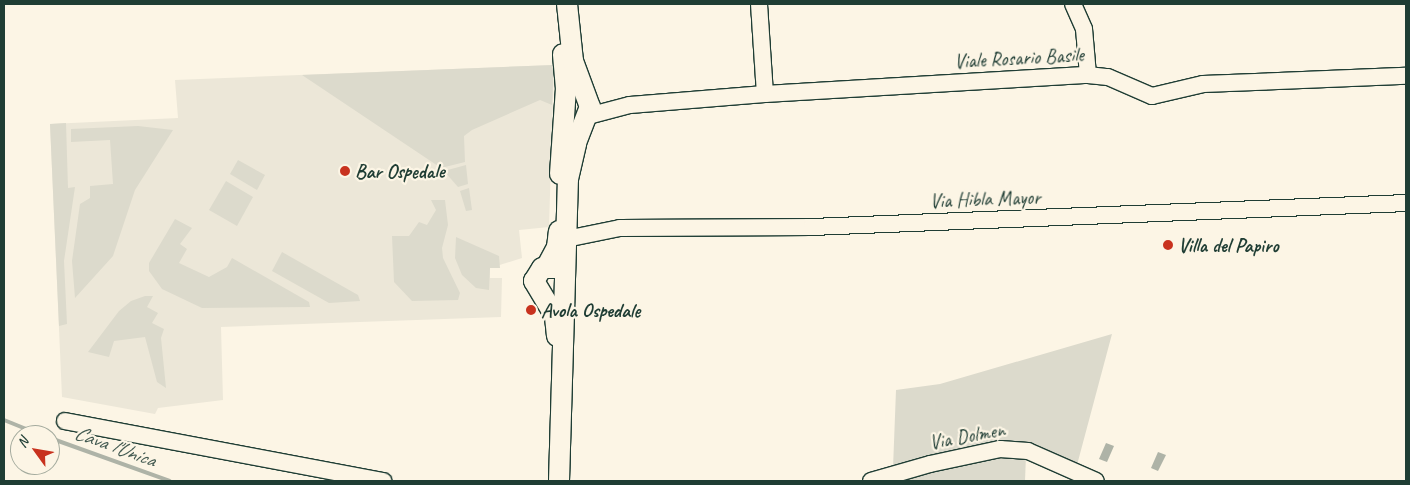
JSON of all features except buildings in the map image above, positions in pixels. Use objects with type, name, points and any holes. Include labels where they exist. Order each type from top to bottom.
[{"type":"main road","points":[[561,360],[555,316],[535,286],[535,276],[547,266],[558,246],[566,89],[562,62],[567,6]]},
{"type":"main road","points":[[559,481],[561,360],[568,178],[587,108],[573,61],[567,6]]},
{"type":"main road","points":[[564,106],[572,96],[587,108]]},
{"type":"main road","points":[[547,266],[558,268],[564,281]]},
{"type":"main road","points":[[541,294],[554,296],[564,281]]},
{"type":"street","points":[[759,4],[765,94]]},
{"type":"street","points":[[1073,4],[1084,29],[1088,75]]},
{"type":"street","name":"Viale Rosario Basile","points":[[587,108],[765,94],[1088,75],[1108,77],[1152,96],[1203,84],[1406,76]]},
{"type":"street","name":"Via Hibla Mayor","points":[[566,238],[620,228],[812,227],[1406,203]]},
{"type":"street","points":[[65,421],[383,481]]},
{"type":"street","name":"Via Dolmen","points":[[871,481],[930,464],[1000,449],[1028,451],[1096,481]]},
{"type":"shaded area","points":[[554,65],[549,227],[519,230],[522,258],[490,268],[490,278],[502,278],[501,317],[221,327],[223,400],[158,408],[155,414],[62,397],[50,124],[178,118],[175,80]]},
{"type":"shaded area","points":[[554,65],[552,105],[540,100],[472,130],[464,136],[465,162],[441,168],[302,75]]},
{"type":"shaded area","points":[[66,123],[68,188],[75,187],[64,261],[67,324],[59,326],[50,124]]},
{"type":"shaded area","points":[[138,126],[173,130],[135,190],[113,256],[75,298],[72,261],[80,204],[90,198],[90,186],[113,184],[110,140],[71,142],[71,129]]},
{"type":"shaded area","points":[[238,160],[265,175],[257,190],[230,174]]},
{"type":"shaded area","points":[[466,165],[468,184],[458,187],[444,171]]},
{"type":"shaded area","points":[[226,181],[253,197],[237,226],[209,210]]},
{"type":"shaded area","points":[[469,188],[472,210],[466,211],[460,191]]},
{"type":"shaded area","points":[[431,200],[445,200],[448,225],[442,248],[443,258],[460,293],[458,300],[412,301],[394,282],[392,236],[409,236],[419,222],[427,225],[436,210]]},
{"type":"shaded area","points":[[175,219],[192,228],[180,244],[187,249],[179,263],[209,277],[227,267],[232,258],[309,302],[310,307],[202,308],[162,289],[149,271],[149,263]]},
{"type":"shaded area","points":[[456,237],[499,256],[500,268],[490,268],[489,290],[476,288],[462,275],[455,258]]},
{"type":"shaded area","points":[[282,252],[358,295],[360,301],[329,303],[272,271]]},
{"type":"shaded area","points":[[145,296],[153,296],[147,307],[158,313],[152,323],[164,329],[161,338],[166,388],[157,382],[145,337],[114,341],[109,357],[88,352],[119,311],[131,301]]},
{"type":"shaded area","points":[[1112,334],[1077,465],[999,442],[893,468],[896,390],[940,384]]},
{"type":"shaded area","points":[[1106,443],[1114,446],[1107,462],[1099,459]]},
{"type":"shaded area","points":[[1158,452],[1166,455],[1158,471],[1151,468]]},
{"type":"shaded area","points":[[1026,455],[1025,481],[888,481],[974,458]]},
{"type":"waterway","name":"Cava l'Unica","points":[[4,420],[16,425]]},
{"type":"waterway","name":"Cava l'Unica","points":[[60,442],[170,481]]},
{"type":"place","name":"Bar Ospedale","points":[[345,171]]},
{"type":"place","name":"Villa del Papiro","points":[[1168,245]]},
{"type":"place","name":"Avola Ospedale","points":[[531,310]]}]
